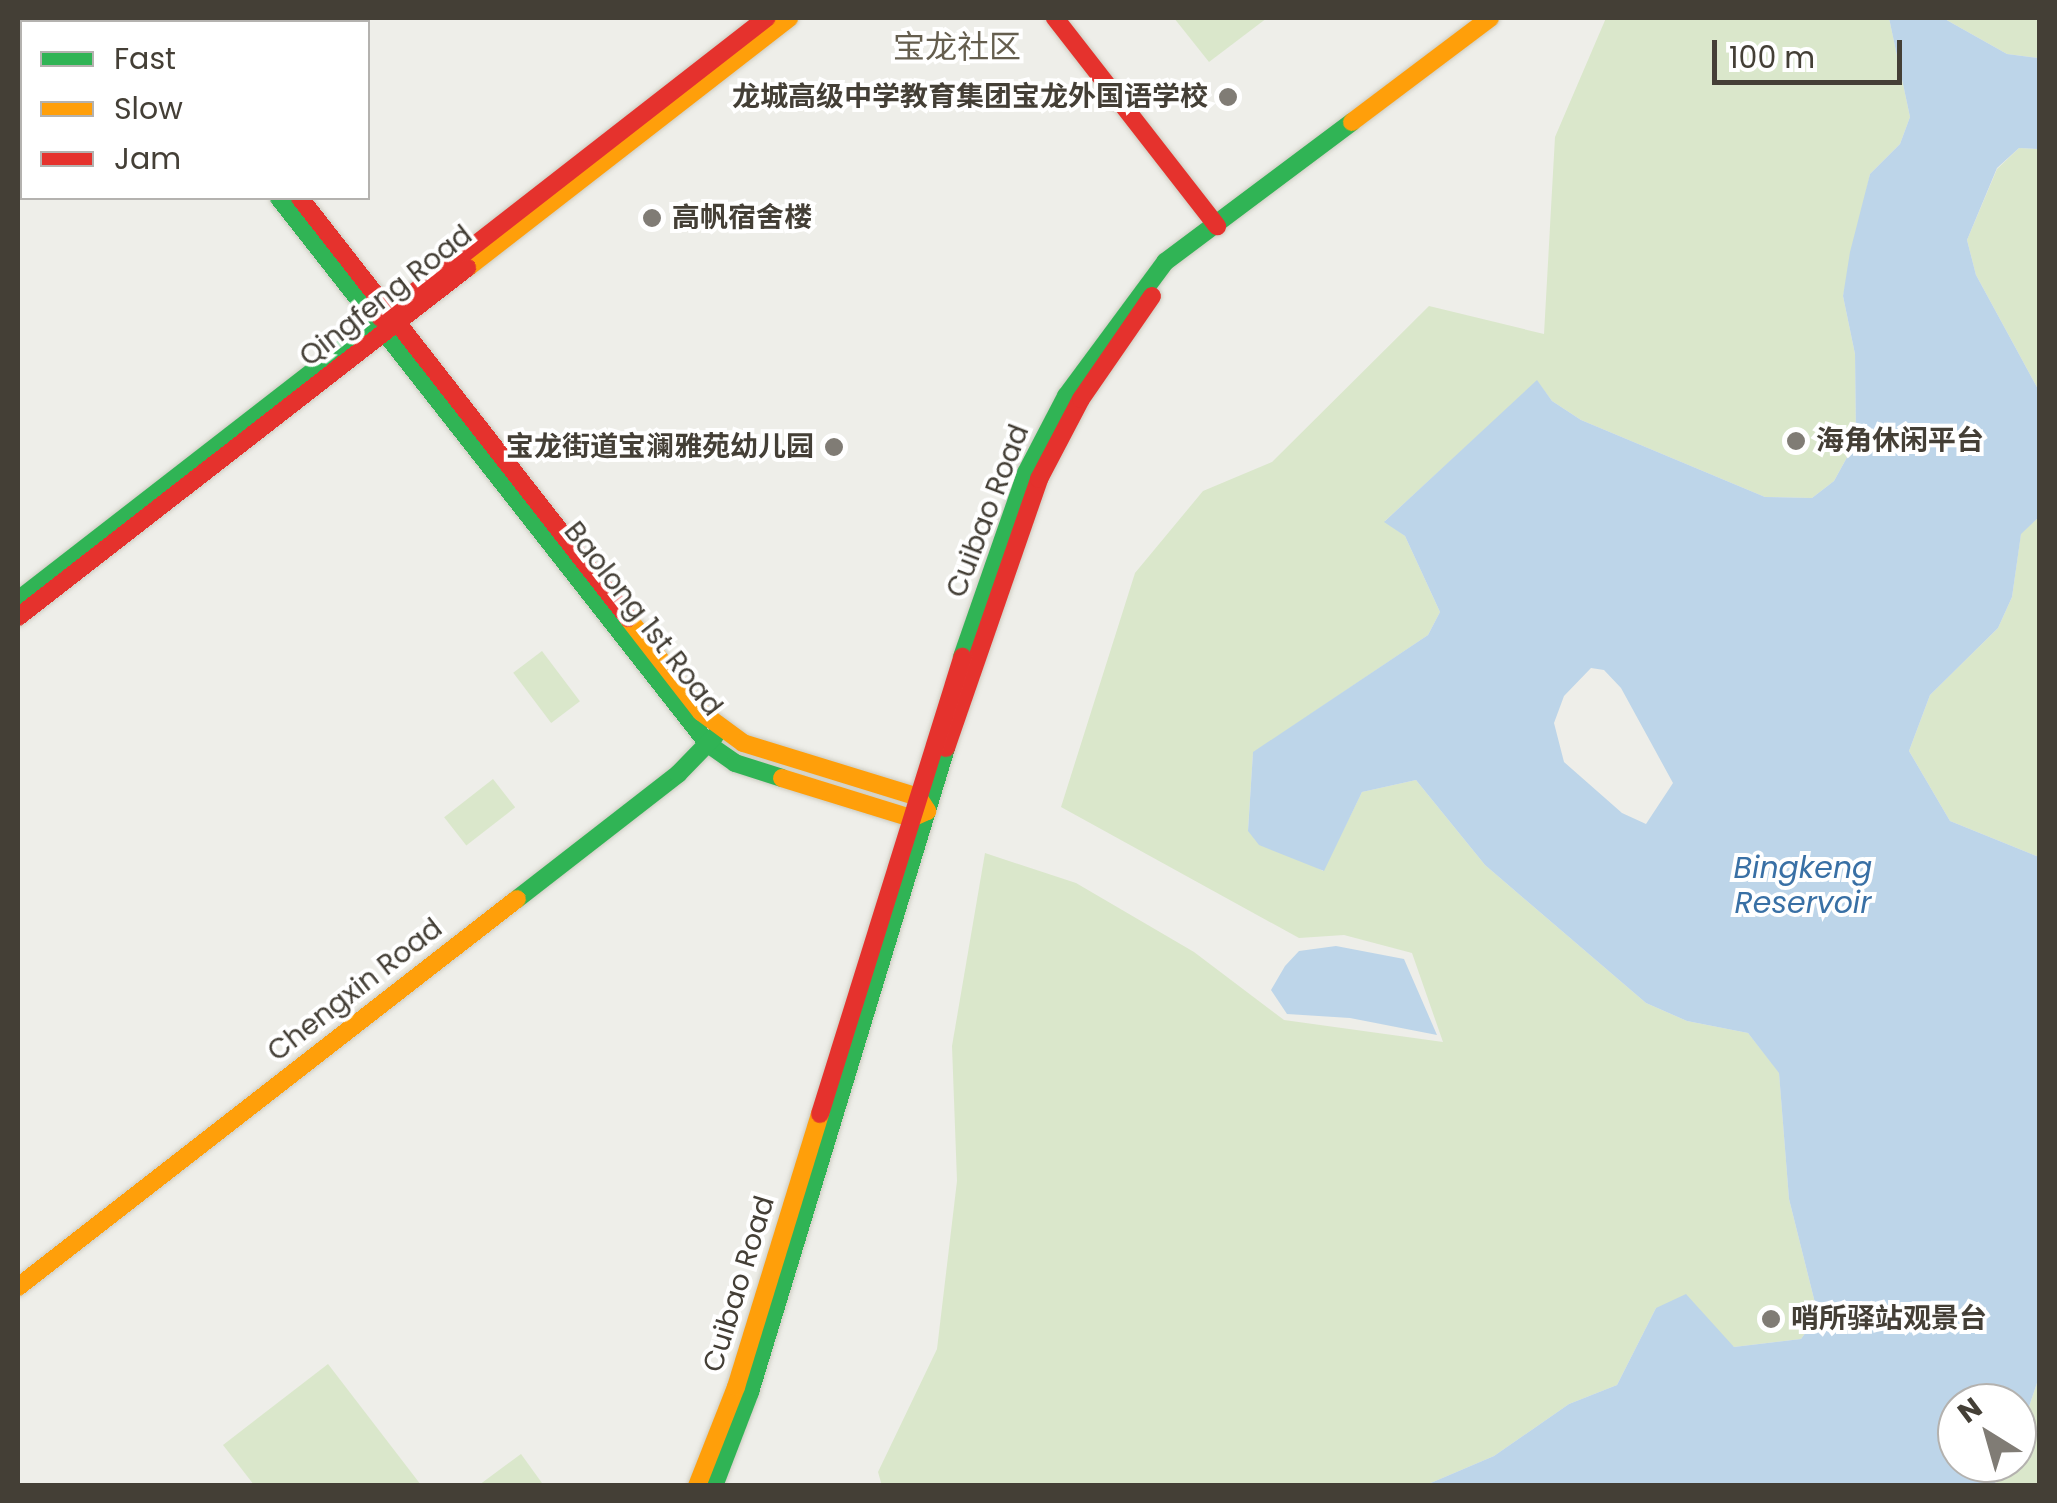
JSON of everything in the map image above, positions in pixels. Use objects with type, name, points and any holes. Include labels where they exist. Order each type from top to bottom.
[{"type":"street","name":"Qingfeng Road","points":[[18,618],[766,18]]},
{"type":"street","name":"Qingfeng Road","points":[[18,600],[789,18]]},
{"type":"street","points":[[1055,18],[1217,226]]},
{"type":"street","name":"Cuibao Road","points":[[697,1486],[736,1388],[919,809],[1039,479],[1128,326],[1217,226],[1490,18]]},
{"type":"street","name":"Baolong 1st Road","points":[[280,200],[386,322],[735,763],[919,809]]},
{"type":"street","name":"Baolong 1st Road","points":[[301,200],[386,322]]},
{"type":"street","name":"Chengxin Road","points":[[18,1287],[714,737]]},
{"type":"street","name":"Cuibao Road","points":[[714,1486],[750,1392],[919,809]]},
{"type":"green space","points":[[1174,18],[1267,18],[1209,62]]},
{"type":"green space","points":[[1606,18],[1889,18],[1910,117],[1900,144],[1870,174],[1843,296],[1855,354],[1856,441],[1834,481],[1812,498],[1765,497],[1581,420],[1552,401],[1537,381],[1385,521],[1405,536],[1440,612],[1428,635],[1253,753],[1248,830],[1323,871],[1362,792],[1416,780],[1485,865],[1646,1003],[1687,1021],[1748,1033],[1779,1072],[1789,1199],[1818,1315],[1801,1339],[1734,1347],[1656,1308],[1617,1385],[1569,1404],[1494,1456],[1426,1485],[882,1486],[878,1472],[937,1349],[957,1181],[952,1046],[985,853],[1076,883],[1194,952],[1284,1020],[1443,1042],[1412,953],[1344,935],[1299,938],[1061,807],[1135,573],[1203,491],[1272,462],[1429,306],[1544,334],[1555,137]]},
{"type":"green space","points":[[1943,18],[2039,18],[2039,58],[2007,54]]},
{"type":"green space","points":[[2019,148],[2039,149],[2039,391],[1976,275],[1967,240],[1997,169]]},
{"type":"green space","points":[[2039,517],[2039,857],[1950,821],[1909,751],[1930,695],[1998,628],[2012,597],[2021,533]]},
{"type":"green space","points":[[542,651],[580,701],[551,723],[513,673]]},
{"type":"green space","points":[[493,779],[515,807],[466,846],[444,817]]},
{"type":"green space","points":[[328,1364],[421,1485],[254,1485],[223,1445]]},
{"type":"green space","points":[[2039,1377],[2039,1485],[1993,1486],[2037,1483]]},
{"type":"green space","points":[[521,1454],[542,1483],[479,1485]]},
{"type":"water","name":"Bingkeng Reservoir","points":[[1889,18],[1943,18],[2007,54],[2039,58],[2039,149],[2019,148],[1997,168],[1967,240],[1976,275],[2039,391],[2039,517],[2021,534],[2012,597],[1998,628],[1930,695],[1909,751],[1950,821],[2039,857],[2037,1383],[1937,1383],[1937,1483],[1993,1485],[1426,1485],[1494,1456],[1569,1404],[1617,1385],[1656,1308],[1686,1294],[1734,1347],[1801,1339],[1818,1315],[1789,1199],[1779,1073],[1748,1033],[1687,1021],[1646,1003],[1485,865],[1416,780],[1362,792],[1324,871],[1259,845],[1248,831],[1253,752],[1428,635],[1440,612],[1405,536],[1384,522],[1537,380],[1552,401],[1581,420],[1765,497],[1812,498],[1834,481],[1856,441],[1855,354],[1843,296],[1850,252],[1870,174],[1900,144],[1910,117]],"holes":[[[1591,668],[1604,670],[1621,688],[1673,783],[1646,824],[1622,813],[1564,762],[1554,723],[1564,696]]]},
{"type":"water","points":[[1336,946],[1404,959],[1437,1035],[1350,1018],[1287,1014],[1271,990],[1285,966],[1299,951]]},
{"type":"traffic: fast","points":[[962,657],[1026,473],[1066,396],[1165,262],[1352,122]]},
{"type":"traffic: fast","points":[[281,200],[708,744],[735,763],[782,778]]},
{"type":"traffic: fast","points":[[18,600],[381,318]]},
{"type":"traffic: fast","points":[[517,899],[678,774],[715,736]]},
{"type":"traffic: fast","points":[[714,1486],[750,1392],[946,748]]},
{"type":"traffic: slow","points":[[467,268],[789,18]]},
{"type":"traffic: slow","points":[[1352,122],[1490,18]]},
{"type":"traffic: slow","points":[[628,618],[701,712],[743,743],[918,797],[927,811],[911,818],[782,778]]},
{"type":"traffic: slow","points":[[18,1287],[517,899]]},
{"type":"traffic: slow","points":[[697,1486],[736,1387],[820,1114]]},
{"type":"traffic: jam","points":[[381,318],[767,18]]},
{"type":"traffic: jam","points":[[1055,18],[1217,226]]},
{"type":"traffic: jam","points":[[302,200],[628,618]]},
{"type":"traffic: jam","points":[[18,617],[467,268]]},
{"type":"traffic: jam","points":[[946,748],[1039,479],[1081,399],[1152,296]]},
{"type":"traffic: jam","points":[[820,1114],[962,657]]},
{"type":"place","name":"龙城高级中学教育集团宝龙外国语学校","points":[[1228,97]]},
{"type":"place","name":"高帆宿舍楼","points":[[652,218]]},
{"type":"place","name":"海角休闲平台","points":[[1796,441]]},
{"type":"place","name":"宝龙街道宝澜雅苑幼儿园","points":[[834,447]]},
{"type":"place","name":"哨所驿站观景台","points":[[1771,1319]]},
{"type":"district","name":"宝龙社区","points":[[957,47]]}]
